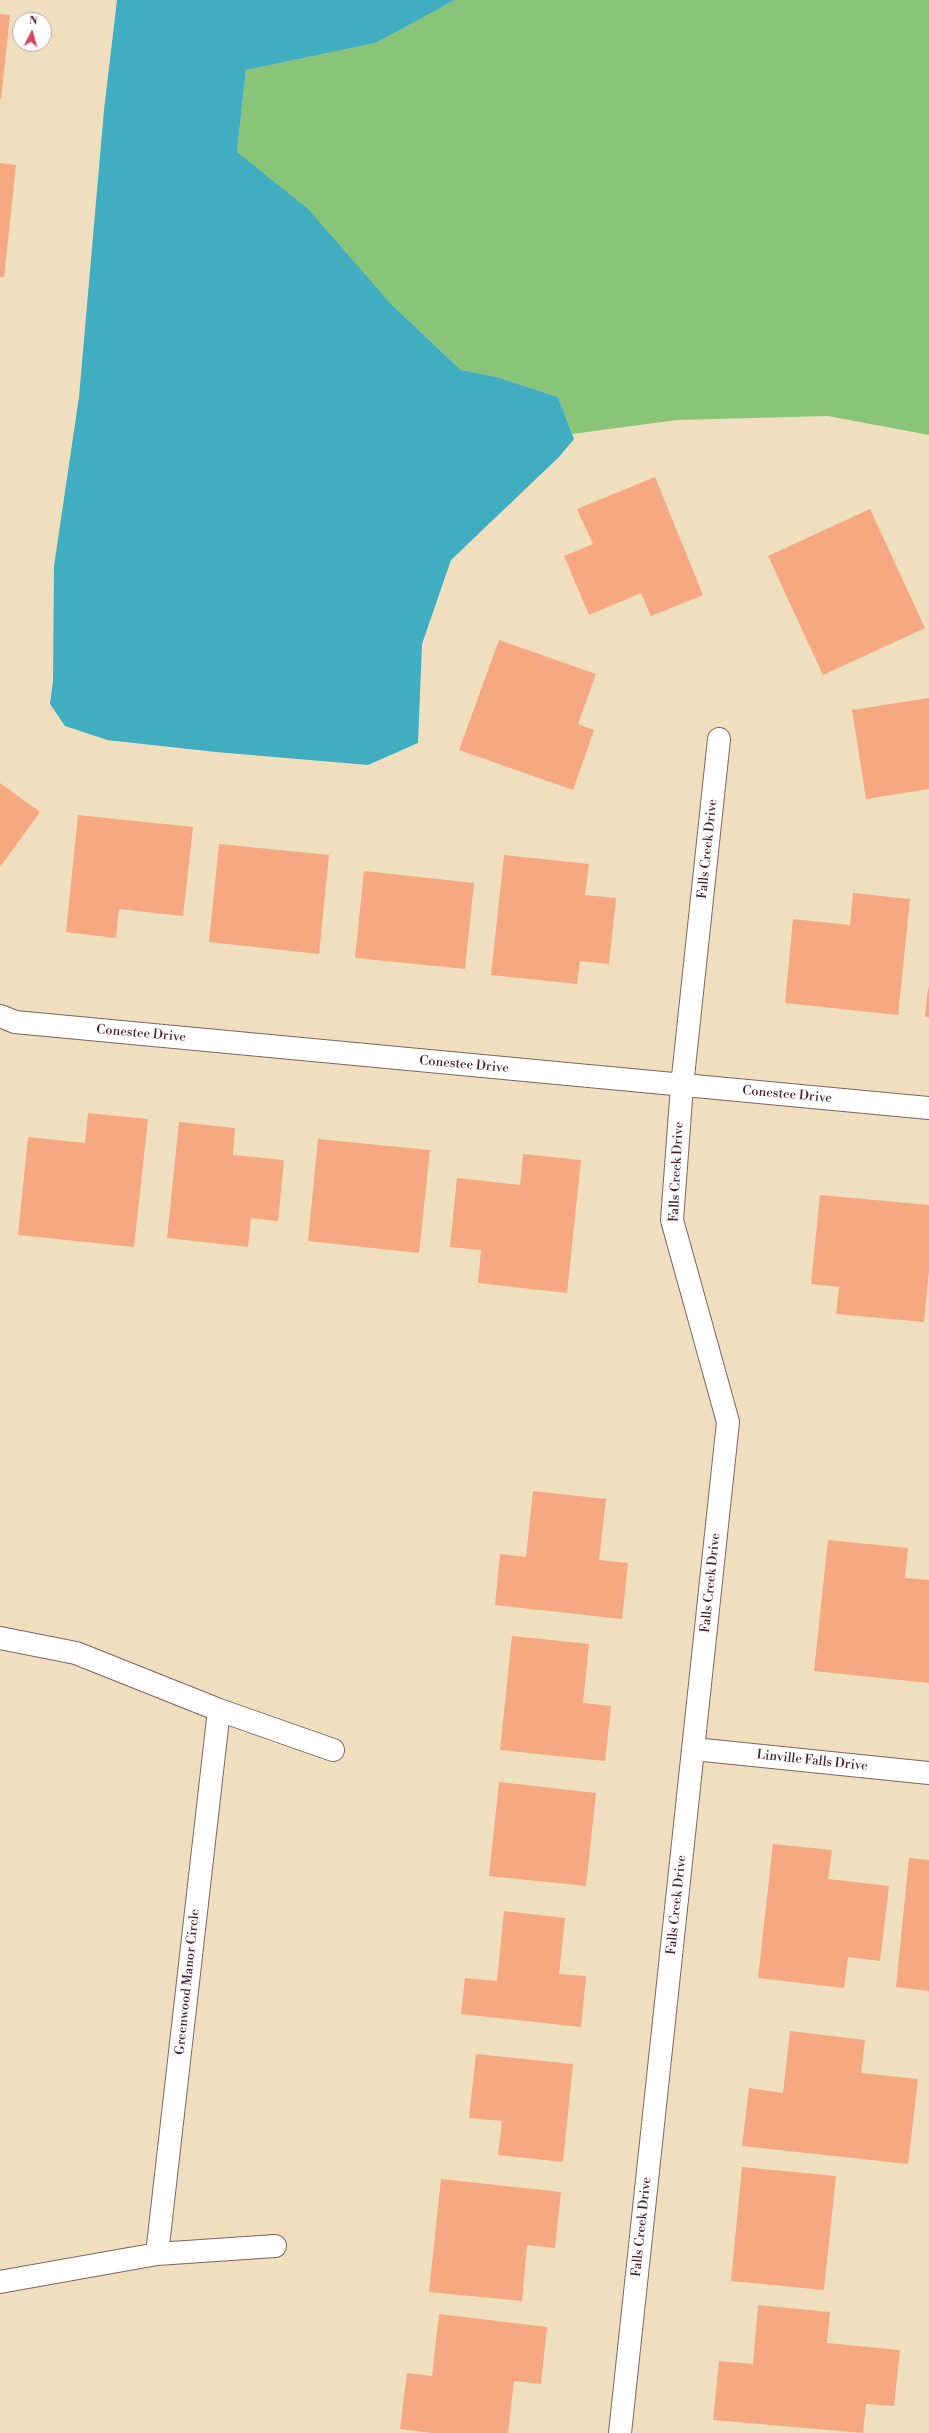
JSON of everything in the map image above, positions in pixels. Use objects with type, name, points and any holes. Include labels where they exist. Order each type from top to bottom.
[{"type":"street","name":"Falls Creek Drive","points":[[620,2433],[728,1422],[672,1220],[682,1086],[719,739]]},
{"type":"street","name":"Conestee Drive","points":[[0,1016],[15,1022],[682,1086],[929,1108]]},
{"type":"street","points":[[0,1638],[76,1653],[219,1710],[333,1750]]},
{"type":"street","name":"Greenwood Manor Circle","points":[[157,2254],[219,1710]]},
{"type":"street","name":"Linville Falls Drive","points":[[694,1749],[929,1773]]},
{"type":"street","points":[[0,2282],[157,2254],[275,2246]]},
{"type":"green space","points":[[455,0],[929,0],[929,435],[828,416],[677,420],[572,434],[558,397],[497,377],[461,370],[389,302],[237,152],[246,70],[376,43]]},
{"type":"water","points":[[117,0],[455,0],[376,43],[246,70],[237,152],[308,209],[389,302],[461,370],[497,377],[558,397],[574,439],[559,457],[451,560],[422,644],[418,743],[368,765],[216,752],[107,740],[65,726],[50,704],[53,681],[54,566],[79,397],[104,110]]},
{"type":"building","points":[[0,14],[10,15],[1,99],[0,99]]},
{"type":"building","points":[[0,163],[16,165],[4,277],[0,277]]},
{"type":"building","points":[[655,477],[703,595],[651,616],[641,593],[589,615],[564,556],[593,544],[577,509]]},
{"type":"building","points":[[870,509],[925,628],[823,675],[768,556]]},
{"type":"building","points":[[499,640],[596,674],[578,724],[594,730],[573,790],[459,750]]},
{"type":"building","points":[[929,698],[929,789],[866,799],[852,710]]},
{"type":"building","points":[[0,783],[40,812],[0,867]]},
{"type":"building","points":[[78,815],[193,827],[183,916],[119,909],[116,938],[66,932]]},
{"type":"building","points":[[219,844],[329,855],[319,954],[209,942]]},
{"type":"building","points":[[504,855],[589,864],[585,895],[616,898],[609,964],[580,961],[577,984],[491,975]]},
{"type":"building","points":[[364,871],[474,883],[465,969],[355,958]]},
{"type":"building","points":[[853,893],[910,899],[898,1015],[785,1003],[793,919],[850,925]]},
{"type":"building","points":[[928,988],[929,1017],[925,1017]]},
{"type":"building","points":[[88,1113],[148,1119],[134,1247],[18,1235],[28,1137],[85,1143]]},
{"type":"building","points":[[179,1122],[235,1128],[233,1155],[284,1160],[278,1221],[251,1218],[248,1247],[167,1238]]},
{"type":"building","points":[[318,1139],[430,1150],[419,1253],[308,1241]]},
{"type":"building","points":[[523,1154],[581,1160],[567,1293],[478,1283],[481,1250],[450,1247],[457,1178],[520,1185]]},
{"type":"building","points":[[820,1195],[929,1205],[929,1270],[924,1322],[836,1314],[839,1287],[811,1284]]},
{"type":"building","points":[[533,1491],[606,1499],[599,1560],[628,1563],[622,1619],[495,1605],[500,1554],[526,1557]]},
{"type":"building","points":[[828,1540],[908,1548],[905,1578],[929,1580],[929,1683],[814,1671]]},
{"type":"building","points":[[512,1636],[589,1644],[583,1703],[611,1706],[605,1761],[500,1750]]},
{"type":"building","points":[[499,1782],[596,1793],[586,1886],[489,1876]]},
{"type":"building","points":[[773,1844],[832,1850],[828,1879],[889,1886],[880,1961],[848,1957],[844,1988],[758,1978]]},
{"type":"building","points":[[909,1858],[929,1860],[929,1991],[896,1987]]},
{"type":"building","points":[[504,1911],[565,1918],[559,1974],[586,1976],[581,2027],[461,2014],[465,1978],[497,1981]]},
{"type":"building","points":[[790,2031],[865,2040],[861,2073],[918,2079],[908,2164],[742,2146],[749,2088],[783,2093]]},
{"type":"building","points":[[476,2054],[573,2064],[563,2162],[498,2155],[502,2121],[469,2118]]},
{"type":"building","points":[[742,2167],[836,2176],[824,2290],[731,2281]]},
{"type":"building","points":[[441,2179],[561,2192],[555,2248],[527,2245],[522,2301],[429,2292]]},
{"type":"building","points":[[758,2305],[830,2312],[827,2343],[900,2350],[894,2406],[866,2404],[863,2433],[713,2420],[719,2361],[753,2364]]},
{"type":"building","points":[[439,2314],[547,2327],[541,2384],[514,2381],[508,2433],[432,2433],[400,2429],[407,2373],[432,2376]]}]
